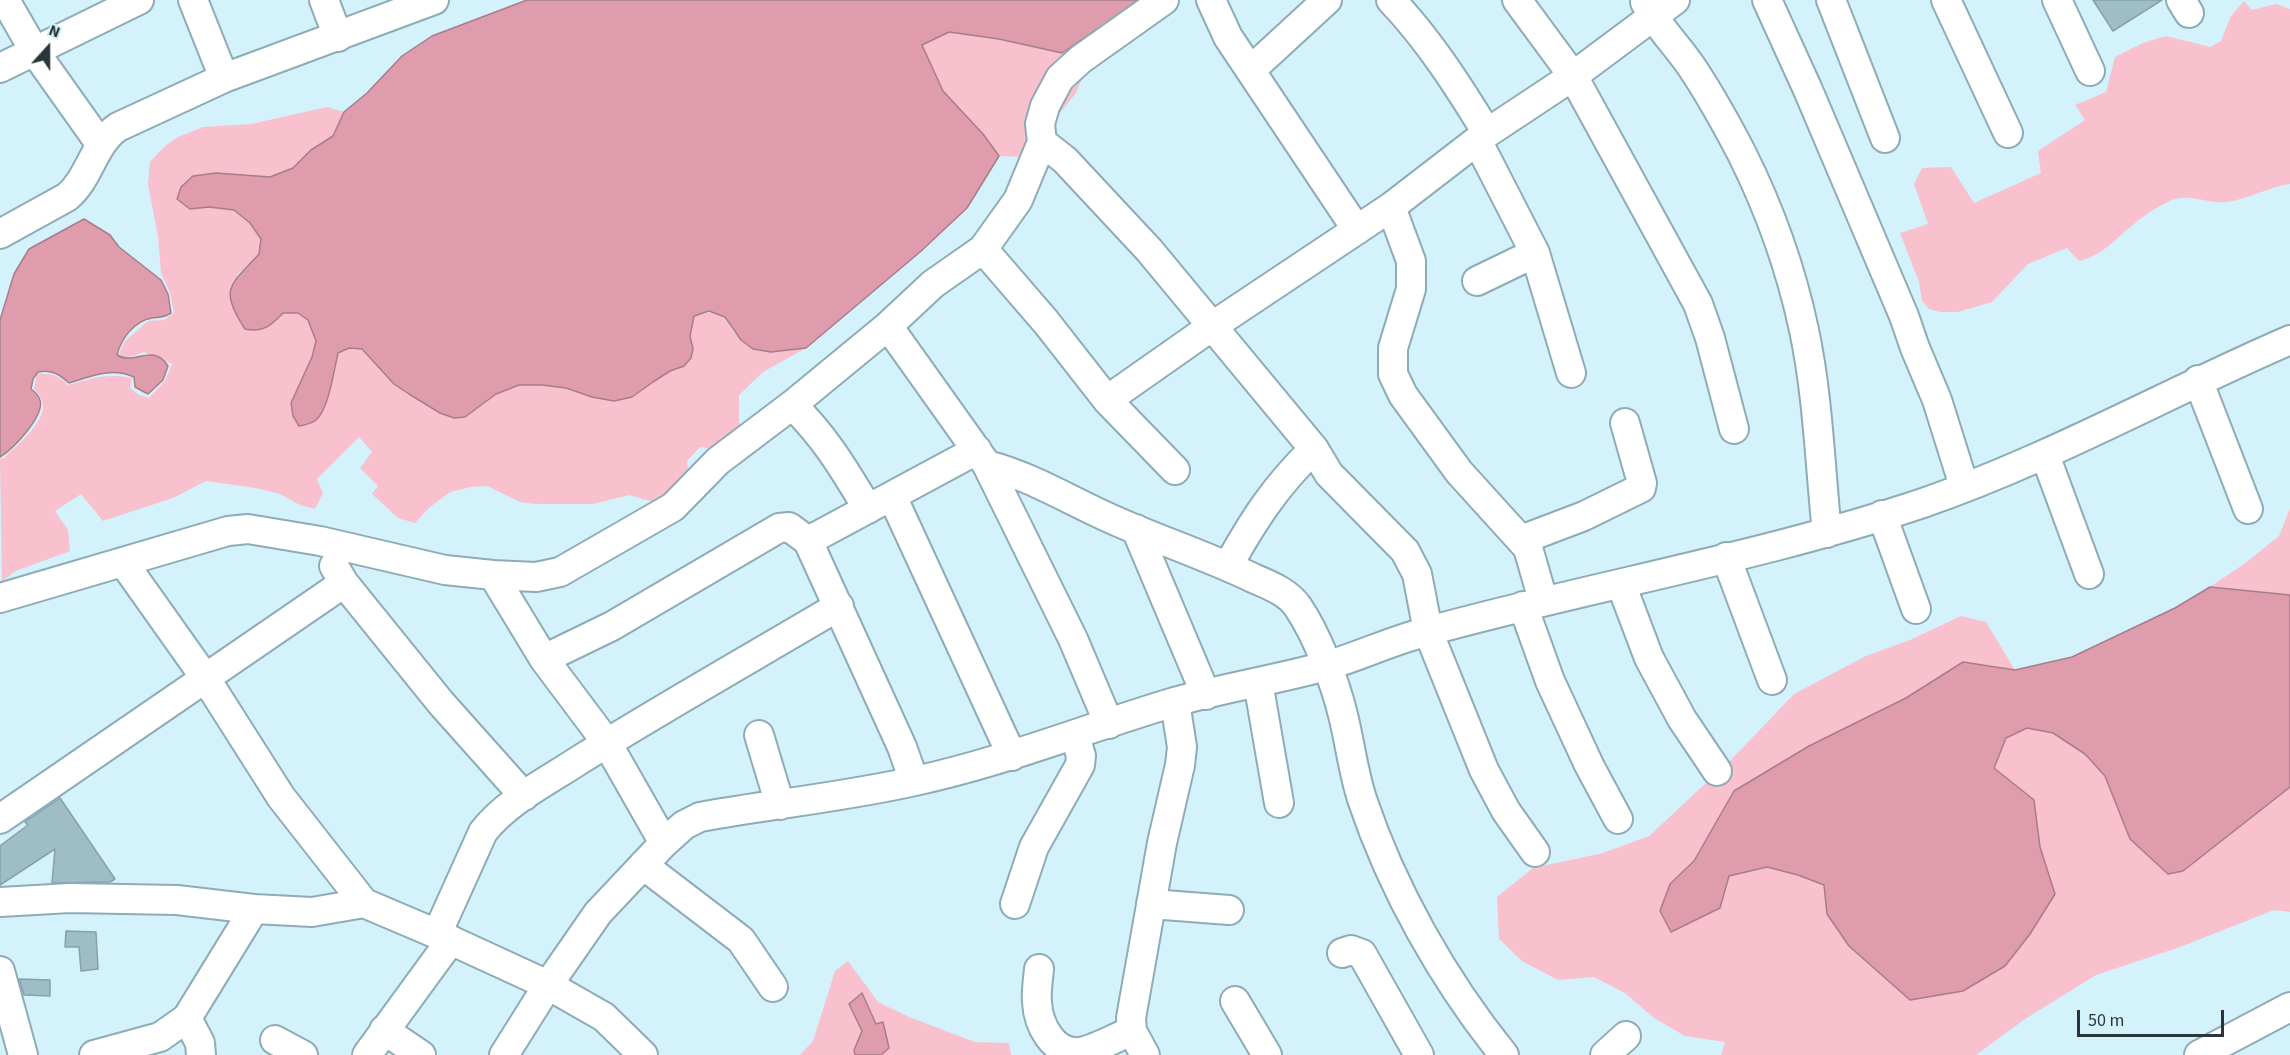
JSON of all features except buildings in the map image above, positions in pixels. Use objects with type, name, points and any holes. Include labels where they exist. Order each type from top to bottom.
[{"type":"street","points":[[5,0],[34,52],[101,145]]},
{"type":"street","points":[[0,68],[139,0]]},
{"type":"street","points":[[193,0],[224,78]]},
{"type":"street","points":[[324,0],[338,37]]},
{"type":"street","points":[[0,234],[76,190],[107,135],[118,127],[224,78],[434,0]]},
{"type":"street","points":[[0,598],[248,529],[320,541],[445,570],[536,577],[560,572],[673,507],[718,460],[792,405],[888,326],[933,285],[983,249],[1018,200],[1042,142],[1040,124],[1045,106],[1060,78],[1081,58],[1164,0]]},
{"type":"street","points":[[1211,0],[1228,36],[1357,230]]},
{"type":"street","points":[[1252,69],[1327,0]]},
{"type":"street","points":[[1391,0],[1424,37],[1449,72],[1483,138],[1534,253],[1571,373]]},
{"type":"street","points":[[1517,0],[1573,76],[1698,304],[1710,338],[1734,429]]},
{"type":"street","points":[[1107,400],[1210,327],[1357,230],[1573,76],[1649,9],[1675,0]]},
{"type":"street","points":[[1767,0],[1808,90],[1904,316],[1937,400],[1964,486]]},
{"type":"street","points":[[1831,0],[1885,138]]},
{"type":"street","points":[[1946,0],[2008,132]]},
{"type":"street","points":[[2057,0],[2090,71]]},
{"type":"street","points":[[1649,9],[1695,72],[1743,155],[1790,272],[1804,332],[1812,384],[1827,532]]},
{"type":"street","points":[[1042,142],[1065,160],[1149,250],[1210,327],[1314,449],[1335,480],[1405,551],[1417,573],[1428,631],[1484,770],[1506,811],[1535,852]]},
{"type":"street","points":[[1390,207],[1411,261],[1411,289],[1392,348],[1393,374],[1403,395],[1459,472],[1528,548],[1533,603],[1550,681],[1589,765],[1618,819]]},
{"type":"street","points":[[983,249],[1046,322],[1107,400],[1175,470]]},
{"type":"street","points":[[1477,281],[1534,253]]},
{"type":"street","points":[[888,326],[982,458],[1073,639],[1109,724]]},
{"type":"street","points":[[504,1055],[548,985],[598,913],[663,843],[684,825],[700,817],[914,781],[1012,756],[1175,702],[1328,665],[1428,631],[1533,603],[1621,584],[1827,532],[1924,502],[2045,455],[2198,380],[2287,348]]},
{"type":"street","points":[[2198,380],[2248,509]]},
{"type":"street","points":[[792,405],[813,425],[829,447],[880,503],[1012,756]]},
{"type":"street","points":[[1521,540],[1584,516],[1641,488],[1642,483],[1625,423]]},
{"type":"street","points":[[1228,566],[1254,519],[1292,470],[1314,449]]},
{"type":"street","points":[[2045,455],[2090,574]]},
{"type":"street","points":[[808,541],[880,503],[982,458],[1107,518],[1228,566],[1281,591],[1298,605],[1328,665],[1343,714],[1362,798],[1397,882],[1418,925],[1448,976],[1480,1026],[1504,1055]]},
{"type":"street","points":[[1882,515],[1916,609]]},
{"type":"street","points":[[544,659],[612,626],[779,528],[789,527],[808,541],[902,747],[914,781]]},
{"type":"street","points":[[1136,529],[1206,694]]},
{"type":"street","points":[[320,541],[344,583],[441,703],[524,796]]},
{"type":"street","points":[[1726,557],[1772,680]]},
{"type":"street","points":[[123,562],[206,679],[276,789],[364,903],[548,985],[604,1017],[643,1055]]},
{"type":"street","points":[[493,575],[544,659],[608,743],[663,843]]},
{"type":"street","points":[[0,819],[344,583]]},
{"type":"street","points":[[1621,584],[1648,658],[1682,719],[1717,771]]},
{"type":"street","points":[[367,1055],[444,937],[483,832],[491,822],[524,796],[608,743],[839,606]]},
{"type":"street","points":[[1258,682],[1279,803]]},
{"type":"street","points":[[1039,969],[1037,1003],[1042,1025],[1058,1048],[1079,1053],[1139,1043],[1131,1018],[1162,843],[1182,747],[1175,702]]},
{"type":"street","points":[[759,735],[780,805]]},
{"type":"street","points":[[1015,904],[1034,847],[1080,765],[1081,756],[1075,735]]},
{"type":"street","points":[[643,865],[741,940],[773,987]]},
{"type":"street","points":[[0,902],[70,898],[177,900],[254,909],[312,912],[364,903]]},
{"type":"street","points":[[1151,904],[1230,910]]},
{"type":"street","points":[[94,1055],[160,1037],[187,1018],[254,909]]},
{"type":"street","points":[[1342,954],[1352,950],[1362,954],[1419,1055]]},
{"type":"street","points":[[0,971],[23,1055]]},
{"type":"street","points":[[1235,1001],[1267,1055]]},
{"type":"street","points":[[2199,1055],[2240,1046],[2290,1007]]},
{"type":"street","points":[[187,1018],[200,1043],[201,1055]]},
{"type":"street","points":[[384,1030],[421,1055]]},
{"type":"street","points":[[1605,1055],[1626,1036]]},
{"type":"street","points":[[275,1040],[303,1055]]},
{"type":"shaded area","points":[[527,0],[1140,0],[1062,53],[999,39],[949,32],[922,45],[943,91],[983,134],[999,156],[967,208],[920,252],[806,348],[771,352],[753,349],[741,340],[725,317],[709,311],[694,316],[690,336],[693,349],[691,358],[684,366],[670,371],[632,397],[614,401],[592,397],[566,388],[519,385],[496,394],[465,417],[454,418],[440,413],[394,384],[362,349],[349,348],[338,353],[328,398],[321,415],[306,425],[299,426],[293,416],[291,403],[312,357],[316,341],[308,320],[298,313],[283,313],[266,327],[256,330],[245,329],[232,304],[231,288],[241,273],[259,254],[261,239],[250,223],[234,210],[209,207],[190,209],[177,199],[181,187],[193,176],[216,173],[270,177],[293,168],[311,150],[333,136],[344,112],[367,93],[402,56],[432,36]]},
{"type":"shaded area","points":[[2244,1],[2252,10],[2276,4],[2290,9],[2290,184],[2227,202],[2193,198],[2172,200],[2146,214],[2108,246],[2087,259],[2079,261],[2067,248],[2028,264],[1992,302],[1958,312],[1940,312],[1929,309],[1922,301],[1919,282],[1900,233],[1928,224],[1914,184],[1922,168],[1951,167],[1974,203],[2041,173],[2038,151],[2085,120],[2075,105],[2106,92],[2115,57],[2143,43],[2166,36],[2210,47],[2221,41],[2231,16]]},
{"type":"shaded area","points":[[949,32],[999,39],[1062,53],[1086,69],[1076,93],[1024,157],[999,156],[943,91],[922,45]]},
{"type":"shaded area","points":[[327,107],[344,112],[333,136],[311,150],[293,168],[270,177],[216,173],[190,209],[209,207],[234,210],[250,223],[261,239],[260,254],[237,275],[273,324],[283,313],[298,313],[308,320],[316,341],[312,357],[326,400],[338,353],[349,348],[361,349],[394,384],[440,413],[465,417],[496,394],[519,385],[566,388],[592,397],[632,397],[670,371],[684,366],[693,349],[690,336],[694,316],[715,313],[725,318],[742,340],[758,348],[782,350],[806,348],[763,372],[739,395],[739,422],[748,443],[713,449],[700,447],[687,461],[689,481],[654,502],[629,495],[593,504],[537,504],[520,502],[487,486],[471,487],[450,492],[430,507],[415,523],[398,518],[372,494],[378,486],[360,468],[372,452],[359,437],[317,479],[323,493],[315,509],[300,505],[280,494],[206,481],[173,498],[103,521],[81,494],[55,511],[68,530],[70,551],[16,571],[2,581],[0,459],[24,439],[41,416],[42,400],[34,389],[37,374],[54,375],[68,385],[107,376],[132,378],[130,388],[139,395],[149,398],[165,381],[172,364],[144,352],[130,357],[118,356],[124,342],[148,321],[164,320],[174,313],[170,293],[161,273],[158,236],[148,184],[150,162],[165,146],[178,137],[203,127],[251,124]]},
{"type":"shaded area","points":[[84,219],[110,235],[119,247],[161,280],[168,294],[171,313],[164,317],[145,320],[134,327],[125,337],[117,355],[123,358],[156,356],[168,366],[163,380],[148,394],[135,387],[134,377],[126,374],[94,375],[69,383],[55,373],[38,372],[33,379],[31,389],[40,400],[38,415],[20,440],[0,457],[0,320],[14,274],[29,249]]},
{"type":"shaded area","points":[[2290,508],[2290,595],[2210,587],[2279,536]]},
{"type":"shaded area","points":[[2210,587],[2290,595],[2290,787],[2183,871],[2168,874],[2130,839],[2105,776],[2085,754],[2053,733],[2027,728],[2006,738],[1994,768],[2034,800],[2040,847],[2055,894],[2030,934],[2005,966],[1963,991],[1910,1000],[1849,946],[1827,914],[1824,885],[1767,867],[1729,876],[1720,908],[1671,932],[1660,911],[1670,884],[1694,861],[1734,791],[1809,746],[1906,698],[1963,662],[2015,670],[2072,657],[2175,608]]},
{"type":"shaded area","points":[[1961,616],[1986,622],[2015,670],[1963,662],[1906,698],[1809,746],[1734,791],[1694,861],[1670,884],[1671,931],[1685,924],[1729,876],[1767,867],[1824,885],[1827,914],[1849,946],[1910,1000],[2005,966],[2030,934],[2055,894],[2040,847],[2034,800],[1994,768],[2006,738],[2027,728],[2053,733],[2085,754],[2105,776],[2130,839],[2183,871],[2290,787],[2290,912],[2274,910],[2180,947],[2096,975],[2025,1019],[1976,1055],[1721,1055],[1725,1042],[1685,1036],[1654,1018],[1625,993],[1594,977],[1558,980],[1522,961],[1499,939],[1497,897],[1533,868],[1603,853],[1649,836],[1730,761],[1794,694],[1866,656],[1910,640]]},
{"type":"shaded area","points":[[848,961],[878,1002],[909,1017],[975,1042],[1009,1043],[1011,1055],[800,1055],[813,1041],[835,971]]},
{"type":"shaded area","points":[[862,993],[876,1024],[883,1022],[889,1048],[881,1055],[855,1055],[854,1050],[862,1031],[849,1004]]}]
